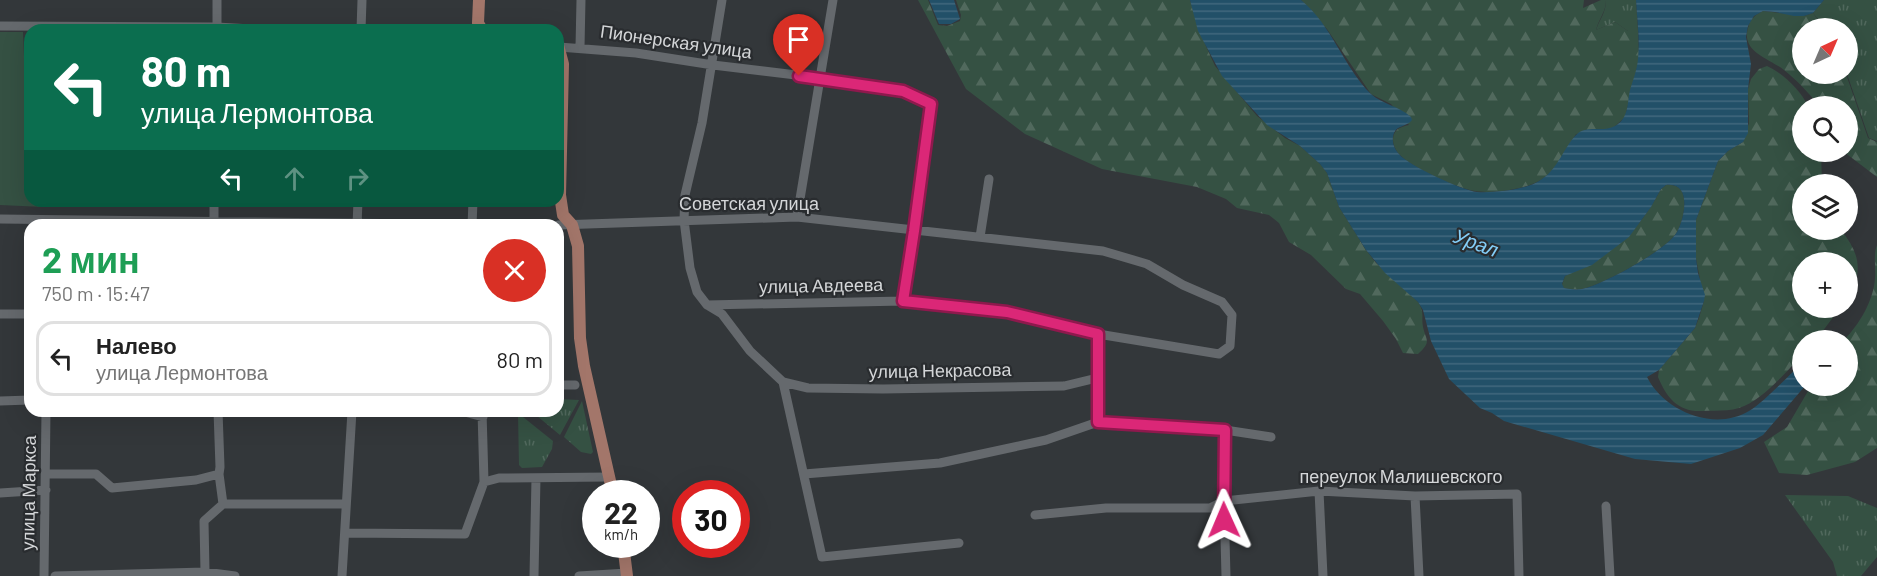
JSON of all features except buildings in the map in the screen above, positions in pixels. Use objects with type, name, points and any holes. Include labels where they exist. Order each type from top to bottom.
[{"type":"main road","points":[[478,0],[479,24]]},
{"type":"main road","points":[[562,207],[563,215],[572,225],[579,246],[580,338],[584,366],[610,480]]},
{"type":"main road","points":[[625,558],[627,574]]},
{"type":"street","points":[[217,0],[217,24]]},
{"type":"street","points":[[361,24],[362,0]]},
{"type":"street","points":[[580,47],[581,0]]},
{"type":"street","points":[[722,0],[702,123],[685,195],[684,220],[690,268],[697,292],[707,305],[722,314],[750,351],[783,382],[822,557],[959,543]]},
{"type":"street","points":[[797,217],[834,0]]},
{"type":"street","points":[[0,26],[24,26]]},
{"type":"street","name":"Пионерская улица","points":[[564,46],[636,53],[903,91],[931,104],[914,231]]},
{"type":"street","points":[[980,237],[989,179]]},
{"type":"street","name":"Советская улица","points":[[564,225],[797,217],[1103,251],[1148,264],[1183,285],[1222,302],[1232,315],[1230,346],[1220,354]]},
{"type":"street","points":[[0,219],[24,221]]},
{"type":"street","points":[[903,301],[914,231]]},
{"type":"street","name":"улица Авдеева","points":[[707,305],[903,301],[1007,312],[1098,334],[1220,354]]},
{"type":"street","points":[[0,314],[24,314]]},
{"type":"street","points":[[1098,334],[1098,422]]},
{"type":"street","name":"улица Некрасова","points":[[783,382],[808,388],[883,389],[1064,386],[1097,378]]},
{"type":"street","points":[[564,385],[575,385]]},
{"type":"street","points":[[0,401],[24,400]]},
{"type":"street","name":"улица Маркса","points":[[44,576],[46,417]]},
{"type":"street","points":[[218,417],[219,474],[223,504]]},
{"type":"street","points":[[342,576],[352,417]]},
{"type":"street","points":[[345,533],[465,534],[484,482],[482,417]]},
{"type":"street","points":[[804,474],[940,463],[1046,440],[1098,422],[1225,430],[1270,437]]},
{"type":"street","points":[[1225,430],[1226,576]]},
{"type":"street","points":[[46,474],[96,474],[112,488],[196,480],[219,474]]},
{"type":"street","points":[[484,482],[499,478],[609,477]]},
{"type":"street","points":[[534,576],[536,478]]},
{"type":"street","points":[[0,493],[46,490]]},
{"type":"street","points":[[1319,491],[1323,576]]},
{"type":"street","name":"переулок Малишевского","points":[[1035,515],[1106,508],[1210,508],[1224,501],[1319,491],[1415,496],[1517,494],[1519,576]]},
{"type":"street","points":[[1415,496],[1419,576]]},
{"type":"street","points":[[205,572],[204,521],[223,504],[346,504]]},
{"type":"street","points":[[1606,506],[1610,576]]},
{"type":"street","points":[[56,576],[205,572],[235,576]]},
{"type":"street","points":[[579,576],[627,574]]},
{"type":"green space","points":[[918,0],[928,0],[938,25],[947,26],[960,21],[961,15],[956,0],[1190,0],[1215,66],[1257,116],[1285,138],[1300,146],[1320,164],[1327,173],[1339,207],[1366,250],[1376,263],[1418,302],[1427,341],[1425,346],[1418,354],[1403,353],[1383,321],[1360,294],[1346,289],[1311,255],[1289,242],[1279,223],[1269,215],[1237,208],[1226,199],[1197,187],[1102,169],[1025,134],[966,89]]},
{"type":"green space","points":[[1301,0],[1584,0],[1583,8],[1606,0],[1596,30],[1615,22],[1628,31],[1638,31],[1639,58],[1625,117],[1613,128],[1576,134],[1556,166],[1545,177],[1533,184],[1490,192],[1458,186],[1424,171],[1399,153],[1393,139],[1395,133],[1398,129],[1409,125],[1391,104],[1371,94],[1327,29]]},
{"type":"green space","points":[[1606,0],[1636,0],[1638,31],[1628,31],[1615,22],[1596,30],[1604,12]]},
{"type":"green space","points":[[1824,0],[1877,0],[1877,141],[1869,138],[1858,106],[1858,96],[1855,96],[1850,84],[1858,84],[1858,18],[1817,18],[1813,13]]},
{"type":"green space","points":[[1763,11],[1804,16],[1813,13],[1817,18],[1792,18],[1792,77],[1752,49],[1747,36],[1748,28],[1750,22]]},
{"type":"green space","points":[[0,32],[23,32],[24,206],[0,205]]},
{"type":"green space","points":[[1767,66],[1779,73],[1802,96],[1792,96],[1792,162],[1821,162],[1822,174],[1792,174],[1792,240],[1848,240],[1854,252],[1792,252],[1792,318],[1832,318],[1824,330],[1792,330],[1792,366],[1774,385],[1756,399],[1734,409],[1694,411],[1674,402],[1658,377],[1659,370],[1695,328],[1699,318],[1704,301],[1696,258],[1696,220],[1718,161],[1728,151],[1743,142],[1749,123],[1748,89],[1751,79],[1759,69]]},
{"type":"green space","points":[[1800,84],[1849,84],[1854,96],[1811,96]]},
{"type":"green space","points":[[1858,109],[1868,138],[1877,142],[1877,177],[1857,162]]},
{"type":"green space","points":[[1666,185],[1680,189],[1684,202],[1680,226],[1671,239],[1648,257],[1604,281],[1582,289],[1564,288],[1562,285],[1565,276],[1610,250],[1632,231]]},
{"type":"green space","points":[[1877,245],[1877,448],[1855,462],[1807,475],[1779,473],[1764,442],[1787,427],[1805,396],[1858,396],[1858,330],[1852,330],[1872,295]]},
{"type":"green space","points":[[564,399],[579,400],[560,435],[538,417],[564,417]]},
{"type":"green space","points":[[582,401],[593,452],[591,454],[581,452],[564,437]]},
{"type":"green space","points":[[518,417],[523,417],[553,441],[552,449],[542,467],[522,468],[519,465]]},
{"type":"green space","points":[[1785,495],[1848,496],[1877,508],[1877,557],[1861,576],[1837,576],[1833,562]]},
{"type":"water","points":[[929,0],[954,0],[960,19],[951,24],[939,24]]},
{"type":"water","name":"Урал","points":[[1190,0],[1301,0],[1312,10],[1330,34],[1353,72],[1371,94],[1411,117],[1410,122],[1394,133],[1394,144],[1399,154],[1424,171],[1470,190],[1492,192],[1518,189],[1539,181],[1551,171],[1571,141],[1580,132],[1610,128],[1623,119],[1638,59],[1636,0],[1824,0],[1813,13],[1804,16],[1763,11],[1754,16],[1748,26],[1746,37],[1751,64],[1748,89],[1748,133],[1743,142],[1728,151],[1718,161],[1696,220],[1696,258],[1705,295],[1704,301],[1695,328],[1659,370],[1647,377],[1665,400],[1691,415],[1706,418],[1735,417],[1749,411],[1792,373],[1792,396],[1796,396],[1763,435],[1740,448],[1691,464],[1635,459],[1504,421],[1480,408],[1449,379],[1431,341],[1423,310],[1418,302],[1385,273],[1366,250],[1339,207],[1327,173],[1300,146],[1267,125],[1222,76],[1198,31]],"holes":[[[1666,185],[1680,189],[1684,202],[1680,226],[1661,248],[1604,281],[1582,289],[1564,288],[1562,284],[1565,276],[1592,265],[1629,237],[1661,189]]]},
{"type":"route","points":[[799,76],[903,91],[931,104],[903,301],[1007,312],[1098,334],[1098,422],[1225,430],[1224,520]]}]
